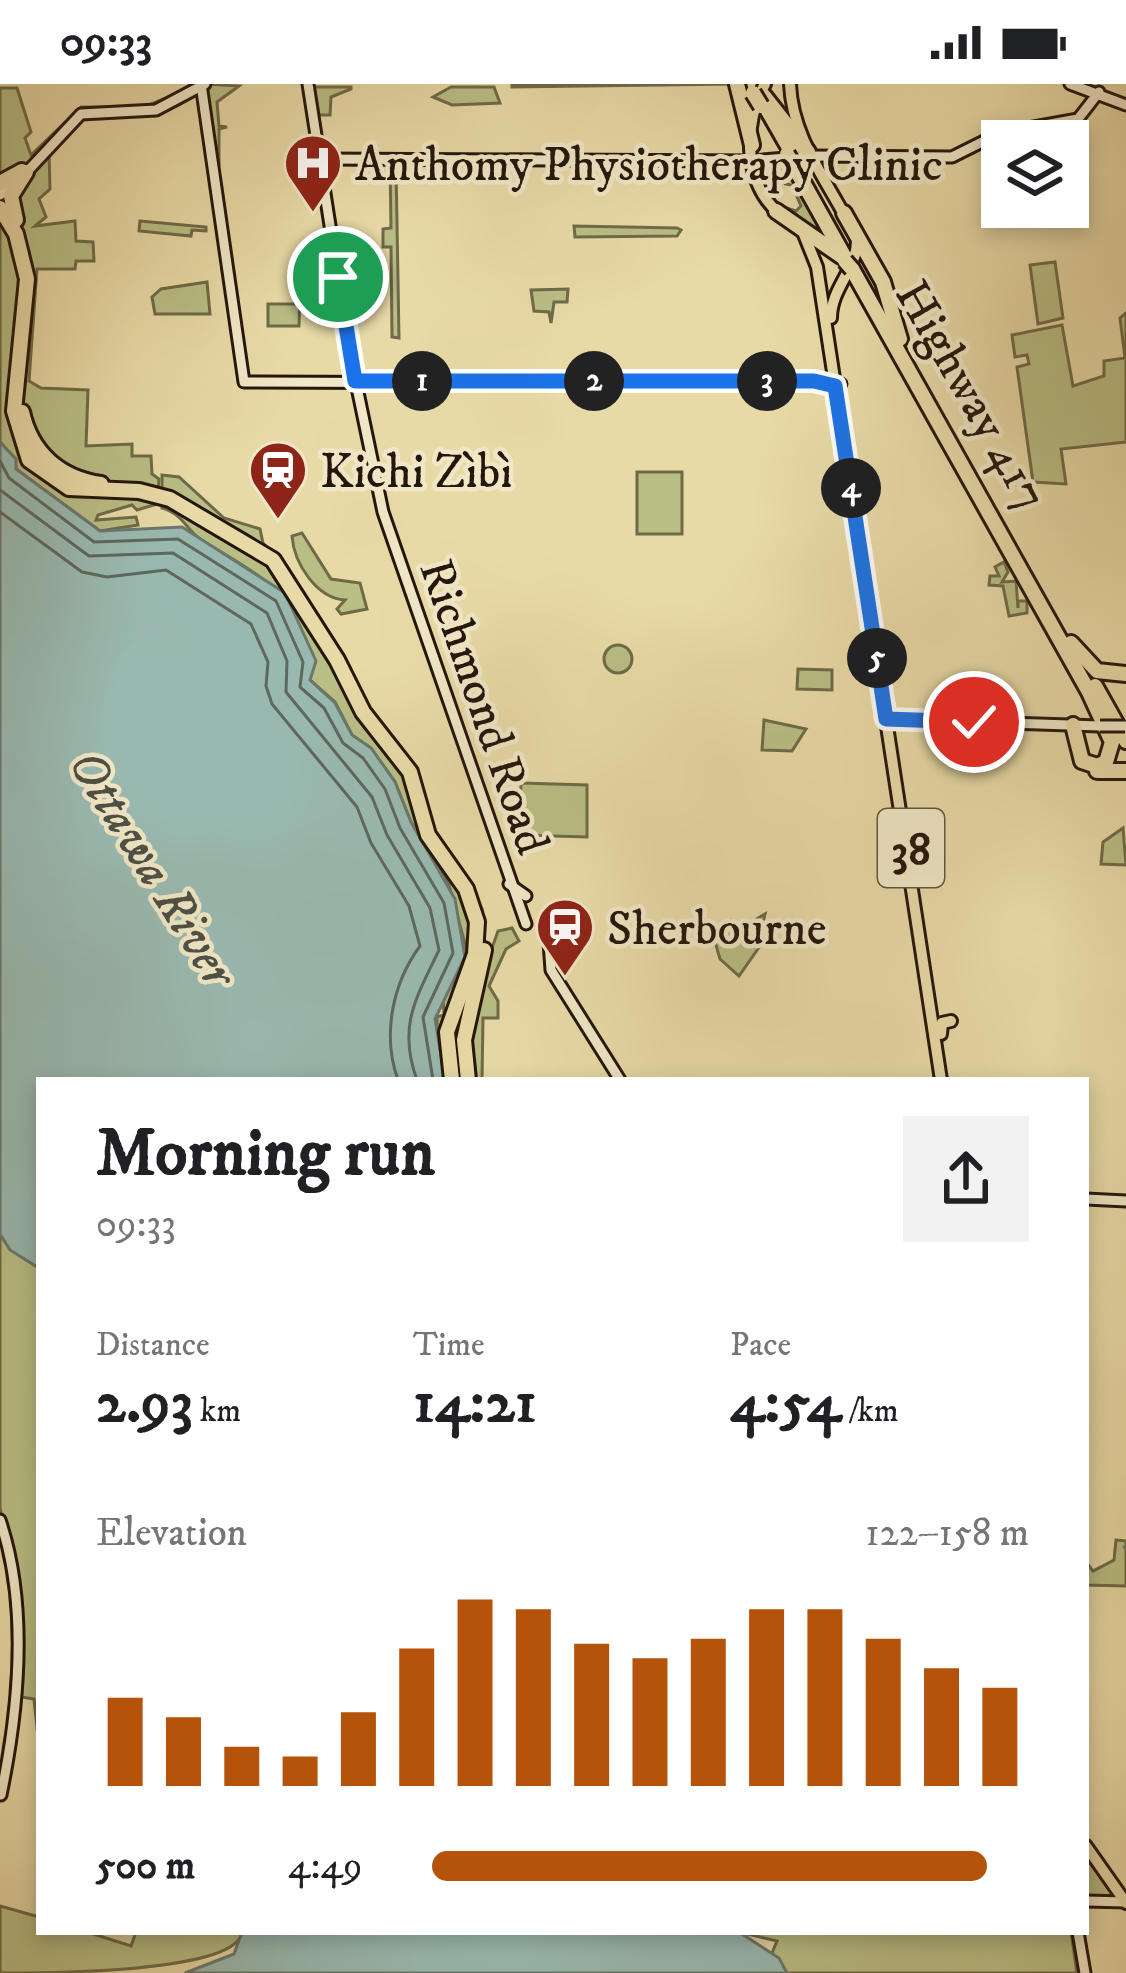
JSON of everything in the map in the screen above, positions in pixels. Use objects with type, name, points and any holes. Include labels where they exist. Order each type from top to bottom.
[{"type":"highway","points":[[737,84],[753,156]]},
{"type":"highway","name":"Highway 417","points":[[757,95],[798,156],[850,263],[1124,731]]},
{"type":"highway","points":[[0,183],[26,170]]},
{"type":"highway","points":[[26,170],[10,201],[34,279],[20,397],[30,437],[48,461],[69,476],[160,493],[196,506],[280,562],[368,712],[410,763],[431,831],[470,886],[482,915],[484,950],[462,1053],[467,1077]]},
{"type":"highway","points":[[0,201],[18,232]]},
{"type":"highway","points":[[776,211],[850,263],[1126,754]]},
{"type":"highway","points":[[844,213],[883,282],[903,350]]},
{"type":"highway","points":[[0,220],[18,232]]},
{"type":"highway","points":[[160,493],[278,565],[363,712],[406,766],[428,835],[466,889],[476,916],[476,950],[451,1019],[446,1049],[451,1077]]},
{"type":"highway","points":[[1071,643],[1097,671],[1126,677]]},
{"type":"highway","points":[[1124,731],[1109,696],[1126,677]]},
{"type":"highway","points":[[1065,725],[1082,761],[1096,766],[1106,762],[1112,742],[1089,692]]},
{"type":"highway","points":[[1065,725],[1072,751],[1085,768],[1126,771]]},
{"type":"highway","points":[[451,1019],[462,1006],[469,1015]]},
{"type":"main road","name":"Richmond Road","points":[[308,84],[355,381],[389,533],[526,924]]},
{"type":"main road","name":"38","points":[[790,84],[798,156],[820,170],[844,213],[857,250],[830,308],[838,385]]},
{"type":"main road","points":[[1071,84],[1126,103]]},
{"type":"main road","points":[[0,201],[43,151],[86,112],[153,111],[198,87],[244,382],[820,381],[838,385]]},
{"type":"main road","points":[[321,159],[952,157],[1000,133],[1081,117],[1099,94]]},
{"type":"main road","name":"38","points":[[757,95],[753,156],[760,191],[802,231],[813,249],[945,1077]]},
{"type":"main road","points":[[820,170],[826,157]]},
{"type":"main road","points":[[889,719],[1100,726],[1124,731]]},
{"type":"main road","name":"38","points":[[889,719],[928,993],[939,1036]]},
{"type":"main road","points":[[509,884],[526,896]]},
{"type":"main road","points":[[549,942],[549,965],[618,1077]]},
{"type":"main road","points":[[915,1005],[924,1004],[928,993]]},
{"type":"main road","points":[[939,1036],[942,1023],[951,1021]]},
{"type":"main road","points":[[1089,1199],[1126,1201]]},
{"type":"main road","points":[[0,1520],[17,1596],[14,1690],[1,1800]]},
{"type":"main road","points":[[1089,1845],[1125,1897],[1089,1903]]},
{"type":"main road","points":[[1077,1935],[1083,1973]]},
{"type":"green space","points":[[205,84],[239,86],[217,102],[219,126],[227,127],[219,129],[219,166]]},
{"type":"green space","points":[[512,84],[736,84],[512,87]]},
{"type":"green space","points":[[314,87],[351,89],[331,97],[330,115],[319,115]]},
{"type":"green space","points":[[451,87],[494,87],[500,103],[452,105],[433,97]]},
{"type":"green space","points":[[0,88],[17,88],[31,132],[25,138],[31,155],[81,107],[144,107],[188,89],[190,98],[159,112],[98,113],[75,123],[49,151],[50,189],[39,199],[46,217],[35,226],[75,221],[76,241],[93,242],[94,261],[76,261],[75,269],[37,269],[29,381],[41,388],[88,390],[86,446],[132,444],[132,456],[151,456],[152,474],[159,479],[157,504],[137,510],[132,505],[98,515],[96,520],[136,517],[138,525],[100,531],[16,469],[15,459],[0,442],[0,204],[10,192],[0,191]]},
{"type":"green space","points":[[782,162],[832,245],[774,204],[796,211],[801,206],[792,185],[785,184]]},
{"type":"green space","points":[[390,163],[396,166],[399,338],[392,337],[391,247],[383,247],[383,229],[391,228]]},
{"type":"green space","points":[[140,221],[206,227],[206,231],[192,230],[191,236],[139,231]]},
{"type":"green space","points":[[574,226],[681,230],[677,236],[575,237]]},
{"type":"green space","points":[[1055,262],[1063,318],[1038,324],[1030,265]]},
{"type":"green space","points":[[207,282],[210,314],[155,314],[152,297],[161,289]]},
{"type":"green space","points":[[568,289],[567,302],[554,302],[551,323],[549,312],[534,311],[531,290]]},
{"type":"green space","points":[[300,292],[299,326],[268,326],[268,304],[299,304]]},
{"type":"green space","points":[[1126,313],[1126,442],[1061,449],[1066,484],[1033,482],[1017,367],[1029,364],[1027,355],[1015,357],[1012,335],[1062,325],[1073,386],[1104,376],[1104,361],[1125,358],[1120,318]]},
{"type":"green space","points":[[637,472],[682,472],[682,534],[637,534]]},
{"type":"green space","points":[[162,475],[179,477],[224,518],[260,529],[263,543],[288,571],[367,709],[415,769],[437,838],[482,909],[486,965],[498,931],[512,928],[519,941],[506,949],[489,986],[498,1001],[498,1018],[483,1018],[482,1077],[445,1077],[437,1057],[437,1017],[444,1015],[443,997],[467,951],[449,885],[411,822],[395,782],[371,748],[352,735],[335,702],[310,680],[300,628],[280,594],[162,508]]},
{"type":"green space","points":[[302,533],[331,579],[360,583],[367,609],[341,614],[337,609],[345,600],[325,593],[308,577],[292,536]]},
{"type":"green space","points":[[1004,562],[1008,572],[1002,582],[1016,581],[1018,608],[1018,601],[1027,601],[1027,613],[1009,616],[1003,586],[989,585],[990,576],[999,576],[995,567]]},
{"type":"green space","points":[[618,645],[628,649],[632,659],[628,669],[618,673],[608,669],[604,659],[608,649]]},
{"type":"green space","points":[[798,669],[832,670],[832,690],[797,689]]},
{"type":"green space","points":[[764,720],[806,729],[792,751],[762,750]]},
{"type":"green space","points":[[521,783],[587,785],[587,837],[519,835]]},
{"type":"green space","points":[[1123,828],[1126,865],[1101,864],[1103,842]]},
{"type":"green space","points":[[765,914],[762,927],[771,930],[739,976],[720,959],[711,928],[731,920],[740,929]]},
{"type":"green space","points":[[0,1234],[11,1250],[36,1266],[36,1718],[34,1699],[15,1696],[21,1600],[0,1508]]},
{"type":"green space","points":[[1116,1540],[1126,1541],[1126,1586],[1089,1585],[1089,1566],[1093,1571],[1114,1560]]},
{"type":"green space","points":[[1089,1853],[1120,1898],[1089,1899]]},
{"type":"green space","points":[[0,1906],[36,1916],[36,1935],[96,1935],[131,1946],[135,1935],[240,1935],[232,1946],[209,1956],[175,1963],[0,1973]]},
{"type":"green space","points":[[752,1935],[1071,1935],[1077,1973],[787,1973],[772,1953],[777,1941]]},
{"type":"water","name":"Ottawa River","points":[[0,442],[16,459],[16,469],[100,531],[182,527],[285,593],[316,661],[310,680],[335,703],[352,735],[371,748],[395,782],[411,822],[455,899],[465,957],[435,1019],[445,1077],[36,1077],[36,1266],[10,1250],[0,1234]]},
{"type":"water","points":[[241,1935],[744,1935],[779,1958],[787,1973],[185,1973],[234,1954]]},
{"type":"place","name":"Anthomy Physiotherapy Clinic","points":[[313,214]]},
{"type":"place","name":"Kichi Zìbì","points":[[278,521]]},
{"type":"place","name":"Sherbourne","points":[[565,978]]},
{"type":"route","points":[[338,277],[355,381],[820,381],[835,386],[886,719],[974,722]]}]
